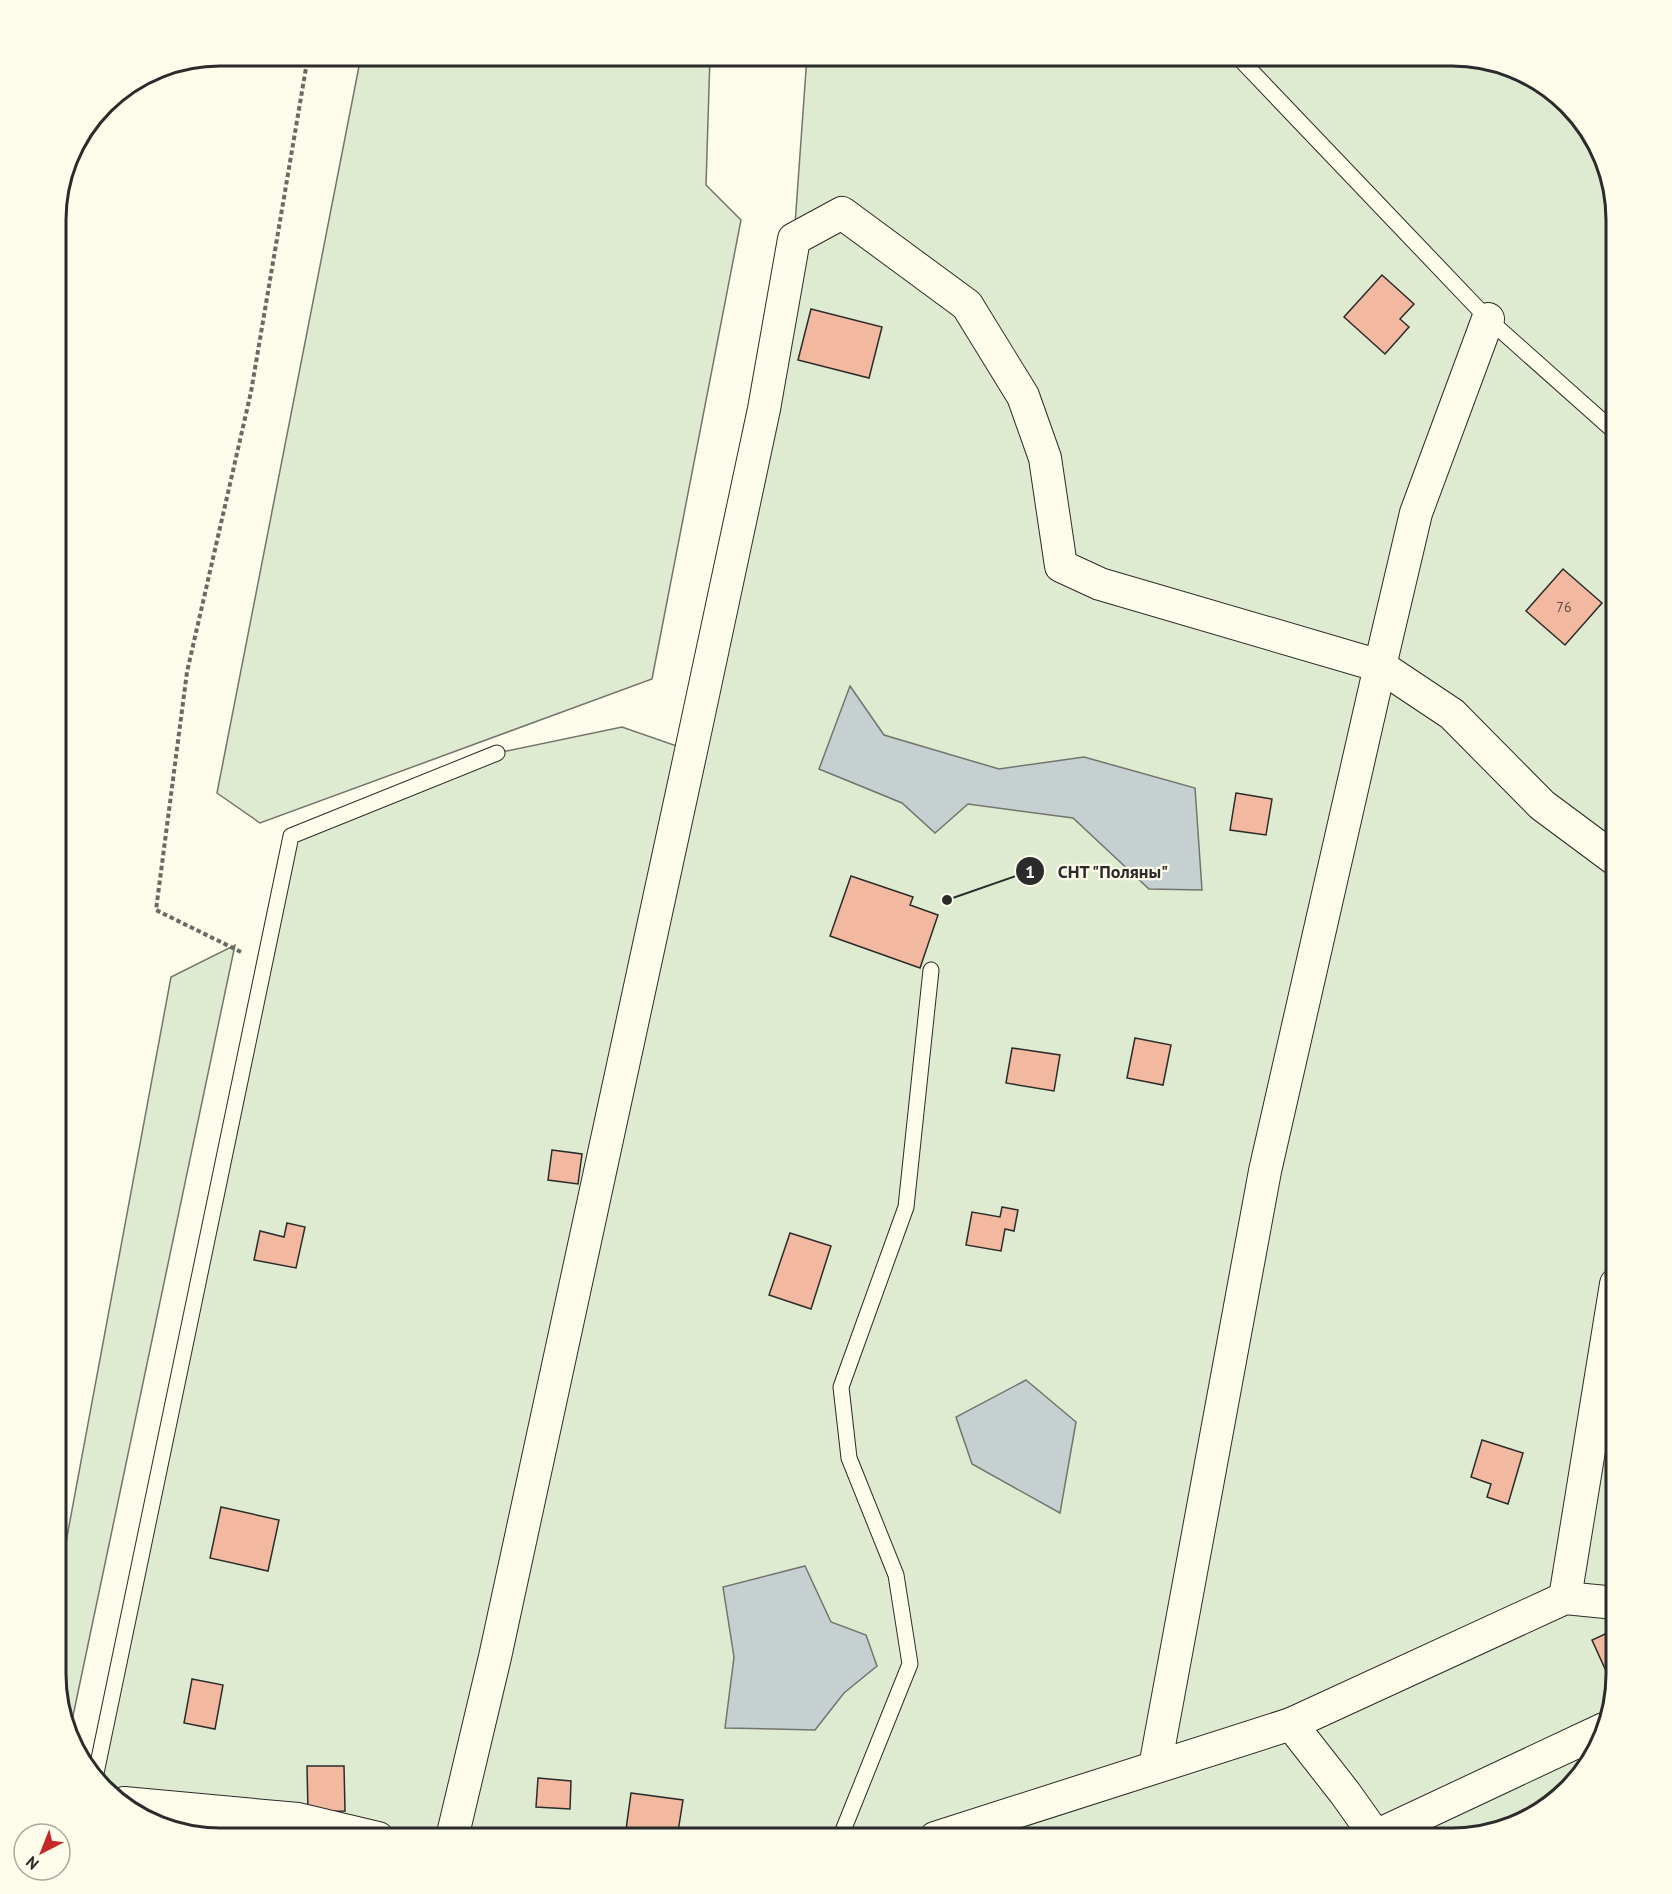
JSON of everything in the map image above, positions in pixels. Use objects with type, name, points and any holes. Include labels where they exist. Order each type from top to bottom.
[{"type":"street","points":[[455,1828],[497,1645],[691,751],[764,409],[794,239],[842,213],[967,305],[1023,396],[1045,458],[1061,566],[1100,584],[1380,666],[1452,714],[1542,805],[1606,852]]},
{"type":"street","points":[[1155,1767],[1265,1171],[1380,666],[1416,513],[1488,319]]},
{"type":"street","points":[[1565,1598],[1606,1350]]},
{"type":"street","points":[[969,1828],[1291,1724],[1565,1598],[1606,1602]]},
{"type":"street","points":[[1291,1724],[1370,1828]]},
{"type":"street","points":[[1396,1828],[1594,1734]]},
{"type":"street","points":[[139,1804],[298,1819],[331,1828]]},
{"type":"lane","points":[[1247,66],[1488,319],[1606,423]]},
{"type":"lane","points":[[97,1767],[291,836],[497,753]]},
{"type":"lane","points":[[844,1828],[910,1664],[896,1575],[849,1458],[841,1387],[906,1208],[931,970]]},
{"type":"path","points":[[265,964],[156,910],[187,672],[251,392],[306,66]]},
{"type":"green space","points":[[359,66],[710,66],[706,185],[741,220],[652,679],[260,823],[217,793]]},
{"type":"green space","points":[[806,66],[1462,66],[1492,71],[1538,92],[1568,118],[1594,161],[1601,180],[1606,220],[1605,1694],[1598,1724],[1590,1742],[1568,1776],[1546,1796],[1511,1816],[1492,1823],[1452,1828],[220,1828],[180,1823],[152,1812],[126,1796],[97,1767],[291,836],[497,753],[622,727],[691,751],[794,239]]},
{"type":"green space","points":[[235,945],[73,1718],[67,1694],[66,1674],[66,1542],[171,977]]},
{"type":"shaded area","points":[[850,686],[884,735],[999,769],[1084,757],[1195,788],[1202,890],[1149,889],[1073,818],[968,804],[935,833],[902,803],[819,769]]},
{"type":"shaded area","points":[[1026,1380],[1076,1422],[1060,1513],[972,1464],[956,1417]]},
{"type":"shaded area","points":[[805,1566],[831,1622],[866,1635],[877,1666],[844,1693],[815,1730],[725,1728],[734,1657],[723,1587]]},
{"type":"building","points":[[1382,275],[1414,304],[1400,319],[1409,327],[1385,354],[1344,317]]},
{"type":"building","points":[[811,309],[882,327],[869,378],[798,360]]},
{"type":"building","points":[[1563,569],[1602,603],[1565,645],[1526,611]]},
{"type":"building","points":[[1236,793],[1272,799],[1266,835],[1230,830]]},
{"type":"building","points":[[851,876],[913,897],[910,905],[938,915],[920,968],[830,936]]},
{"type":"building","points":[[1135,1038],[1171,1045],[1163,1085],[1127,1078]]},
{"type":"building","points":[[1012,1048],[1060,1055],[1054,1091],[1006,1083]]},
{"type":"building","points":[[552,1150],[582,1154],[578,1184],[548,1180]]},
{"type":"building","points":[[1002,1207],[1018,1210],[1014,1231],[1005,1229],[1001,1251],[966,1245],[972,1212],[1000,1217]]},
{"type":"building","points":[[287,1223],[305,1227],[296,1268],[254,1260],[260,1231],[284,1237]]},
{"type":"building","points":[[790,1233],[831,1246],[811,1309],[769,1295]]},
{"type":"building","points":[[1482,1440],[1523,1453],[1508,1504],[1487,1497],[1491,1484],[1471,1477]]},
{"type":"building","points":[[221,1507],[279,1520],[268,1571],[210,1558]]},
{"type":"building","points":[[1606,1634],[1606,1671],[1592,1640]]},
{"type":"building","points":[[192,1679],[223,1685],[215,1729],[184,1723]]},
{"type":"building","points":[[307,1766],[344,1766],[345,1811],[308,1812]]},
{"type":"building","points":[[538,1778],[571,1781],[570,1809],[536,1807]]},
{"type":"building","points":[[631,1793],[683,1800],[679,1828],[626,1828]]},
{"type":"place","name":"СНТ \"Поляны\"","points":[[947,900]]}]
